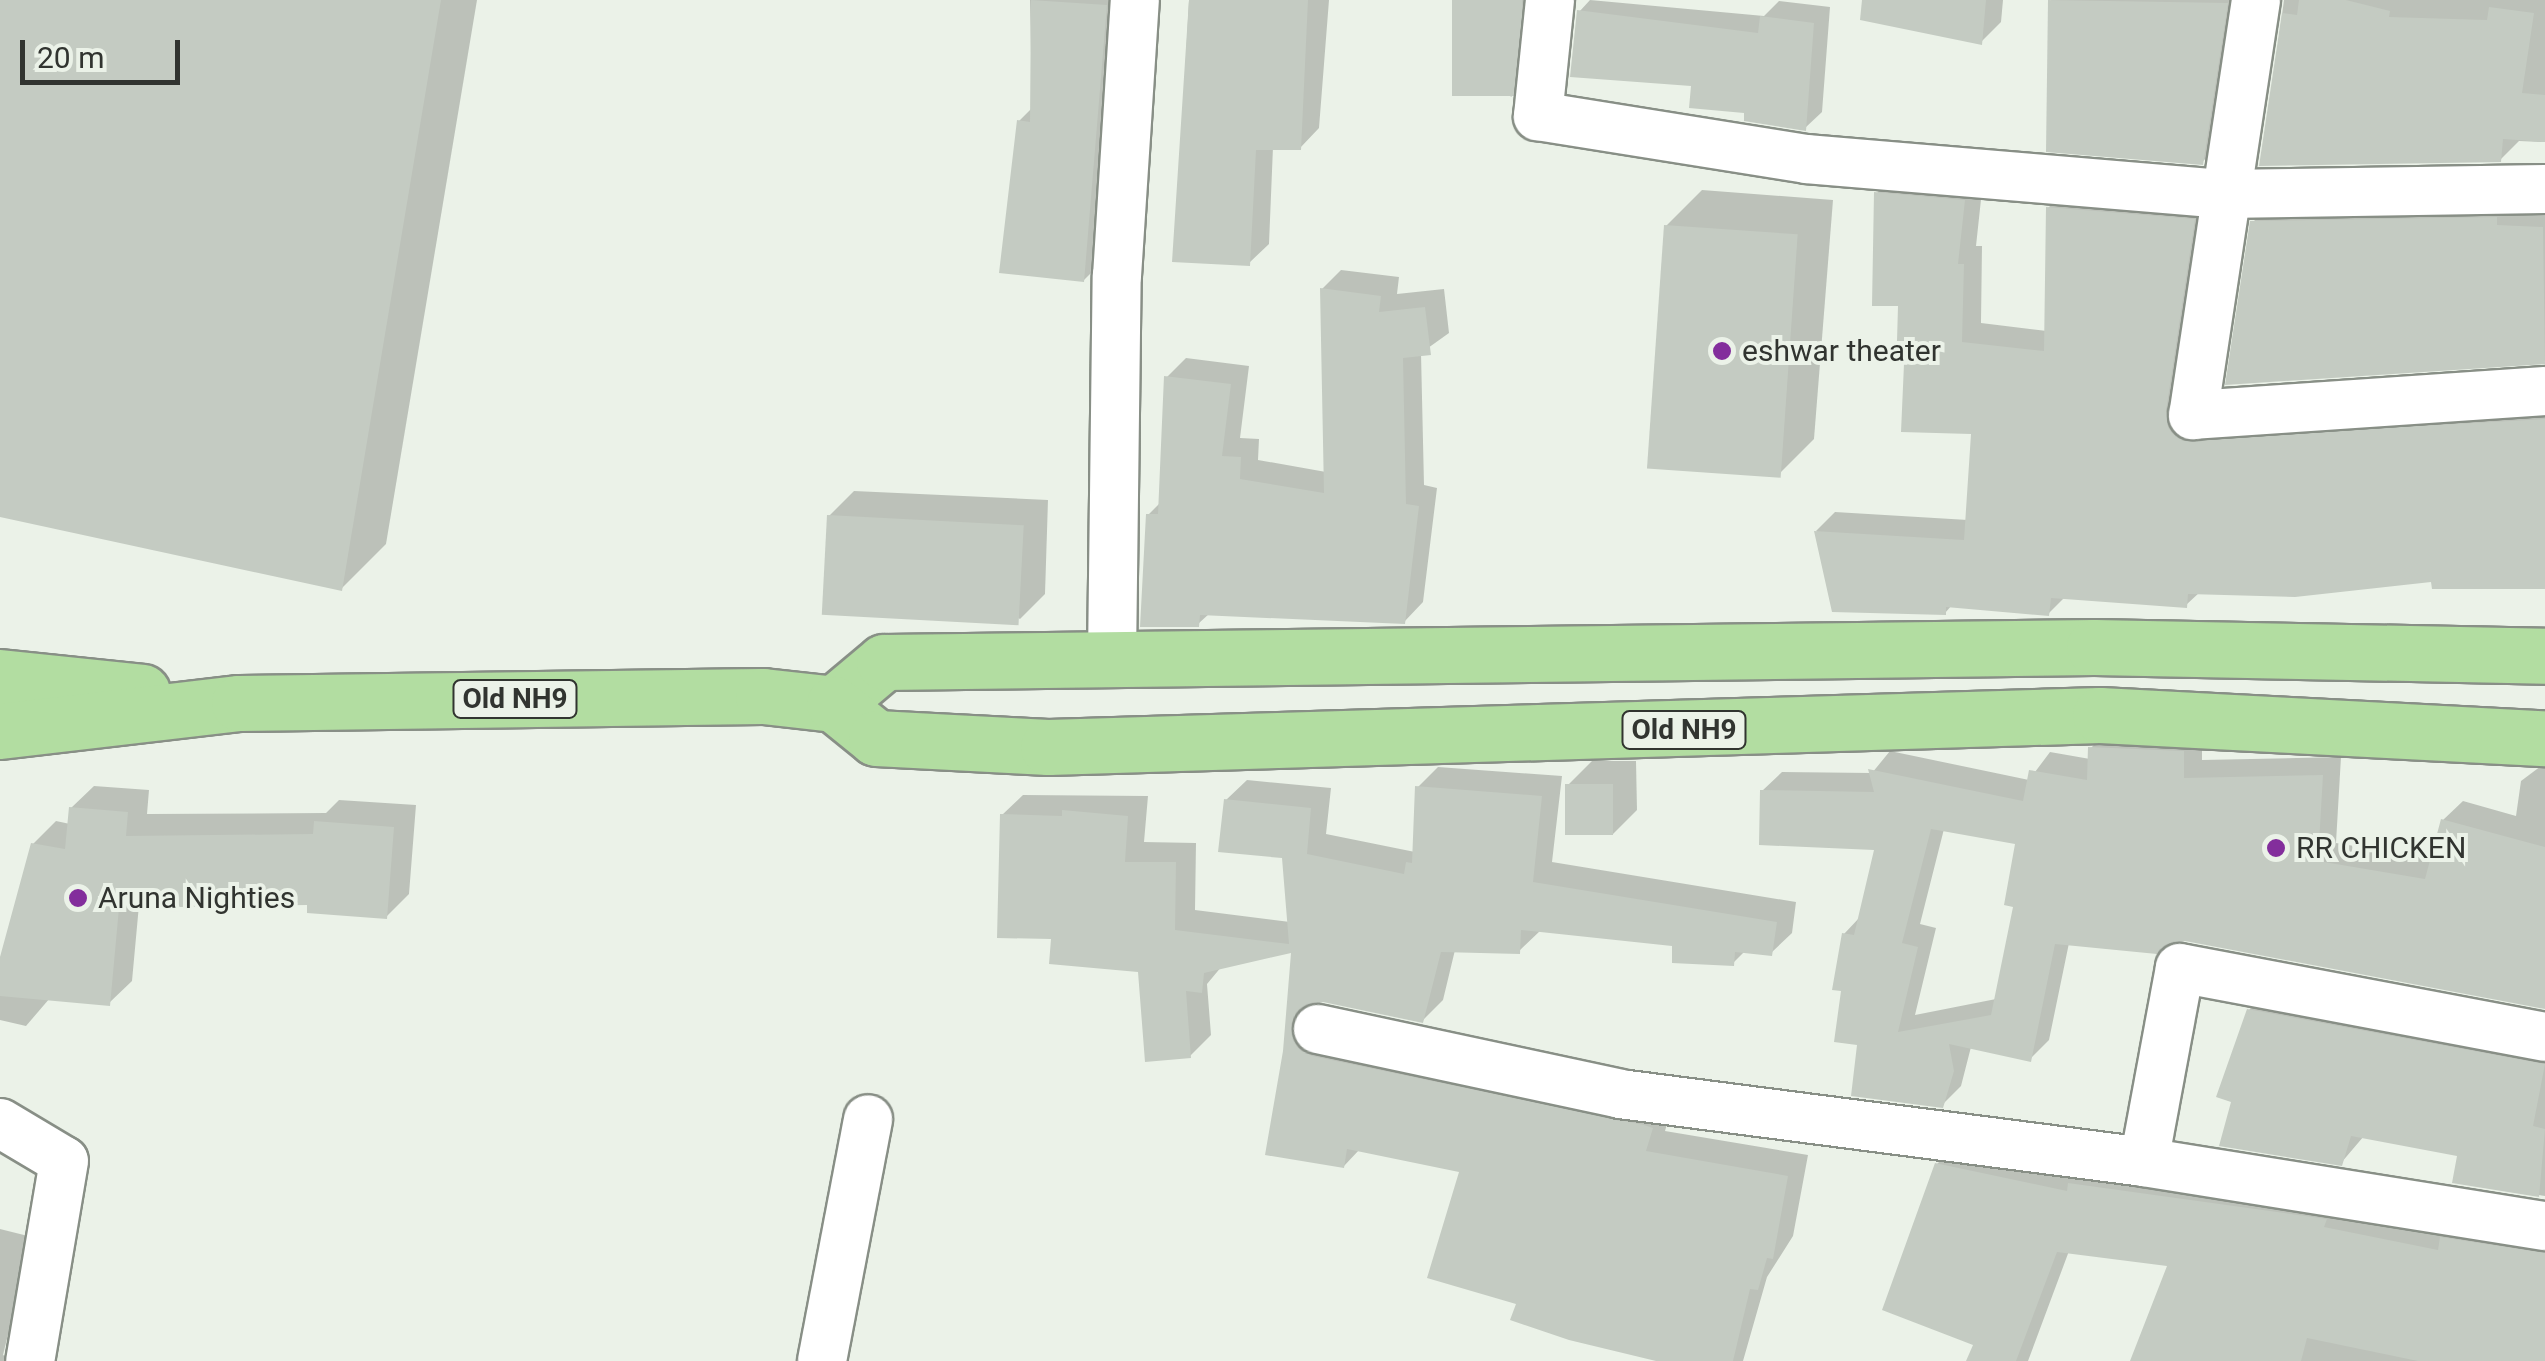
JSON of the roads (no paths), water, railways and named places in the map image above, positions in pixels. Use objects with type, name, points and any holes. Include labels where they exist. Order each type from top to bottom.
[{"type":"main road","points":[[834,704],[884,662],[2094,647],[2545,656]]},
{"type":"main road","name":"Old NH9","points":[[0,677],[253,702]]},
{"type":"main road","name":"Old NH9","points":[[0,731],[253,702],[763,696],[834,704],[876,738],[1048,747],[2100,715],[2545,738]]},
{"type":"street","points":[[1112,658],[1117,276],[1135,0]]},
{"type":"street","points":[[1550,0],[1538,116],[1806,159],[2222,194],[2545,189]]},
{"type":"street","points":[[2256,0],[2222,194],[2193,414],[2545,391]]},
{"type":"street","points":[[2144,1162],[2180,968],[2545,1037]]},
{"type":"street","points":[[1318,1029],[1620,1094],[2144,1162],[2545,1226]]},
{"type":"street","points":[[822,1361],[868,1119]]},
{"type":"street","points":[[0,1123],[64,1161],[30,1361]]},
{"type":"place","name":"eshwar theater","points":[[1722,351]]},
{"type":"place","name":"RR CHICKEN","points":[[2276,848]]},
{"type":"place","name":"Aruna Nighties","points":[[78,898]]}]
